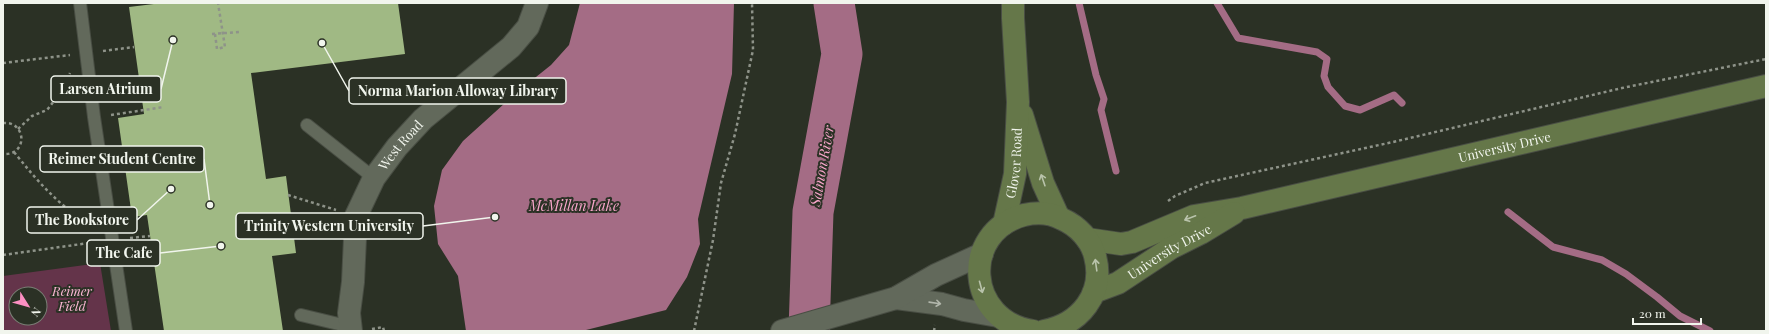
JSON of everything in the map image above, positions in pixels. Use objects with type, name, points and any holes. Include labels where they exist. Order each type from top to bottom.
[{"type":"street","name":"West Road","points":[[357,329],[349,313],[353,282],[356,216],[374,178],[397,147],[422,119],[511,47],[528,26],[537,3]]},
{"type":"street","name":"Glover Road","points":[[1004,224],[1015,174],[1018,102],[1013,3]]},
{"type":"street","name":"University Drive","points":[[1087,239],[1121,244],[1146,237],[1194,216],[1242,208],[1766,86]]},
{"type":"street","name":"Glover Road","points":[[1018,102],[1043,183],[1058,216]]},
{"type":"street","name":"University Drive","points":[[1094,292],[1118,283],[1171,248],[1201,233],[1242,208]]},
{"type":"street","points":[[1025,330],[1009,324],[998,316],[987,303],[980,288],[979,271],[982,254],[994,232],[1004,224],[1017,217],[1044,213],[1058,216],[1079,229],[1087,239],[1095,256],[1098,274],[1094,292],[1086,307],[1072,326],[1044,331]]},
{"type":"street","points":[[784,330],[892,300],[936,275],[982,254]]},
{"type":"street","points":[[892,300],[938,304],[998,316]]},
{"type":"lane","points":[[80,3],[94,117],[126,331]]},
{"type":"lane","points":[[307,125],[374,178]]},
{"type":"lane","points":[[301,315],[357,329]]},
{"type":"path","points":[[218,3],[223,33],[225,47],[217,49],[213,34],[223,33],[239,32]]},
{"type":"path","points":[[694,331],[713,240],[721,183],[735,134],[753,50],[752,3]]},
{"type":"path","points":[[3,63],[134,46]]},
{"type":"path","points":[[18,128],[32,116],[47,110],[61,92],[71,71],[86,53]]},
{"type":"path","points":[[1164,204],[1175,196],[1205,184],[1393,142],[1622,88],[1766,59]]},
{"type":"path","points":[[94,117],[164,107]]},
{"type":"path","points":[[3,123],[14,125],[18,128],[21,132],[22,141],[18,149],[14,152],[3,154]]},
{"type":"path","points":[[14,152],[41,185],[67,209],[113,240]]},
{"type":"path","points":[[288,195],[356,216]]},
{"type":"path","points":[[3,255],[70,244],[113,240]]},
{"type":"path","points":[[357,329],[383,327],[384,331]]},
{"type":"green space","name":"Reimer Field","points":[[100,263],[111,331],[3,331],[3,276]]},
{"type":"water","name":"McMillan Lake","points":[[580,3],[734,3],[732,74],[698,219],[700,244],[687,277],[666,310],[582,331],[466,331],[458,276],[438,244],[434,206],[442,170],[463,141],[516,93],[551,65],[569,45]]},
{"type":"building","points":[[162,3],[398,3],[405,54],[251,73],[266,179],[286,176],[296,253],[272,256],[283,331],[164,331],[147,215],[132,217],[118,118],[144,114],[129,7]]},
{"type":"waterway","name":"Salmon River","points":[[809,331],[813,212],[842,54],[834,3]]},
{"type":"waterway","points":[[1079,3],[1096,75],[1104,99],[1101,110],[1116,171]]},
{"type":"waterway","points":[[1217,3],[1238,38],[1317,52],[1327,59],[1324,76],[1328,87],[1345,106],[1360,110],[1394,95],[1402,103]]},
{"type":"waterway","points":[[1508,212],[1553,247],[1602,260],[1626,274],[1680,316],[1710,331]]},
{"type":"place","name":"Larsen Atrium","points":[[173,40]]},
{"type":"place","name":"Norma Marion Alloway Library","points":[[322,43]]},
{"type":"place","name":"The Bookstore","points":[[171,189]]},
{"type":"place","name":"Reimer Student Centre","points":[[210,205]]},
{"type":"place","name":"Trinity Western University","points":[[495,217]]},
{"type":"place","name":"The Cafe","points":[[221,246]]}]
